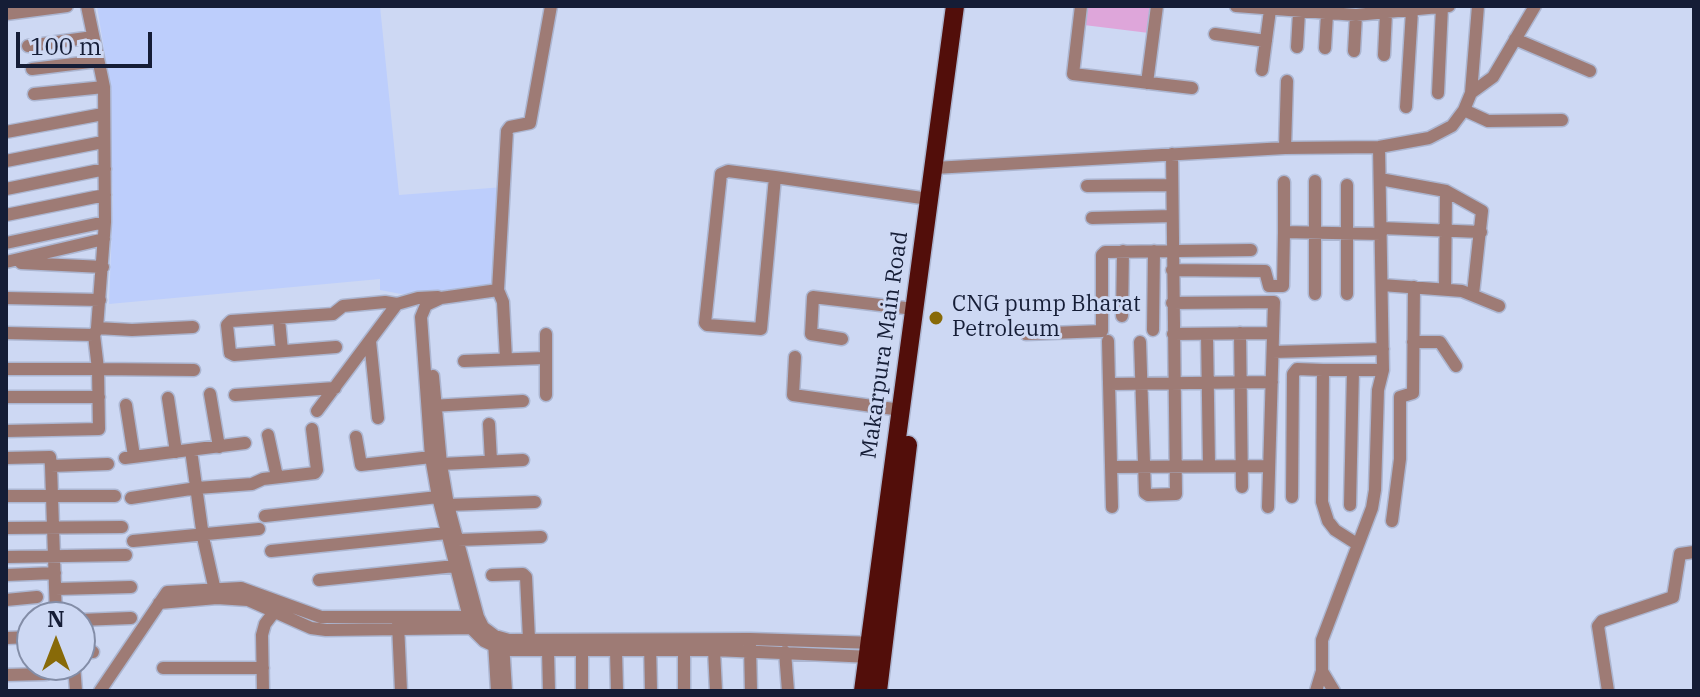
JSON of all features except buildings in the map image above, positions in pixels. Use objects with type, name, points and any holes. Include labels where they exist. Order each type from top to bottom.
[{"type":"highway","name":"Makarpura Main Road","points":[[863,691],[877,650],[903,483],[940,168],[955,6]]},
{"type":"highway","name":"Makarpura Main Road","points":[[878,691],[877,650],[914,309],[929,199],[940,168],[967,6]]},
{"type":"street","points":[[6,14],[67,6]]},
{"type":"street","points":[[6,431],[96,430],[100,425],[96,332],[105,222],[104,87],[87,6]]},
{"type":"street","points":[[506,359],[503,302],[498,290],[507,131],[510,127],[530,123],[551,6]]},
{"type":"street","points":[[1081,6],[1073,74],[1192,88]]},
{"type":"street","points":[[1147,83],[1157,6]]},
{"type":"street","points":[[1236,6],[1356,15],[1449,6]]},
{"type":"street","points":[[940,168],[1285,148],[1379,147],[1429,138],[1444,132],[1464,110],[1471,93],[1478,6]]},
{"type":"street","points":[[1471,93],[1493,77],[1535,6]]},
{"type":"street","points":[[1438,93],[1442,7]]},
{"type":"street","points":[[1262,70],[1266,9]]},
{"type":"street","points":[[1291,10],[1297,47]]},
{"type":"street","points":[[1406,107],[1412,11]]},
{"type":"street","points":[[1325,48],[1332,12]]},
{"type":"street","points":[[1384,55],[1386,13]]},
{"type":"street","points":[[1354,51],[1356,15]]},
{"type":"street","points":[[1215,34],[1266,41]]},
{"type":"street","points":[[28,46],[93,37]]},
{"type":"street","points":[[1515,39],[1590,71]]},
{"type":"street","points":[[32,69],[98,61]]},
{"type":"street","points":[[1285,148],[1287,81]]},
{"type":"street","points":[[34,94],[104,87]]},
{"type":"street","points":[[1464,110],[1488,121],[1562,120]]},
{"type":"street","points":[[6,132],[103,114]]},
{"type":"street","points":[[6,161],[103,142]]},
{"type":"street","points":[[1316,691],[1322,671],[1320,650],[1327,621],[1374,502],[1378,390],[1383,370],[1379,147]]},
{"type":"street","points":[[1140,342],[1148,495],[1177,494],[1172,154]]},
{"type":"street","points":[[6,189],[105,169]]},
{"type":"street","points":[[775,177],[761,329],[707,325],[721,174],[728,171],[775,177],[929,199]]},
{"type":"street","points":[[1380,179],[1446,191],[1482,211],[1473,294]]},
{"type":"street","points":[[1315,181],[1315,294]]},
{"type":"street","points":[[1172,270],[1265,271],[1269,286],[1283,286],[1284,182]]},
{"type":"street","points":[[1087,186],[1172,185]]},
{"type":"street","points":[[1347,185],[1347,294]]},
{"type":"street","points":[[1445,289],[1446,191]]},
{"type":"street","points":[[6,215],[105,195]]},
{"type":"street","points":[[1092,218],[1172,216]]},
{"type":"street","points":[[6,243],[105,222]]},
{"type":"street","points":[[1284,232],[1481,232]]},
{"type":"street","points":[[103,267],[6,262],[104,239]]},
{"type":"street","points":[[1026,334],[1102,331],[1102,255],[1105,252],[1251,250]]},
{"type":"street","points":[[1122,316],[1123,251]]},
{"type":"street","points":[[1153,330],[1154,251]]},
{"type":"street","points":[[1382,285],[1473,294],[1499,306]]},
{"type":"street","points":[[1392,521],[1400,459],[1400,397],[1413,393],[1414,287]]},
{"type":"street","points":[[336,347],[234,355],[230,353],[229,323],[333,314],[343,306],[385,302],[397,304],[418,298],[436,300],[498,290]]},
{"type":"street","points":[[842,339],[811,334],[813,297],[914,309]]},
{"type":"street","points":[[6,298],[100,300]]},
{"type":"street","points":[[436,300],[426,305],[421,317],[443,501],[452,536],[506,691]]},
{"type":"street","points":[[1172,303],[1274,302],[1268,507]]},
{"type":"street","points":[[317,411],[397,304]]},
{"type":"street","points":[[279,319],[282,351]]},
{"type":"street","points":[[6,333],[193,327]]},
{"type":"street","points":[[1240,333],[1242,487]]},
{"type":"street","points":[[1173,334],[1273,333]]},
{"type":"street","points":[[546,334],[546,395]]},
{"type":"street","points":[[1207,334],[1209,465]]},
{"type":"street","points":[[370,341],[378,418]]},
{"type":"street","points":[[1108,341],[1112,507]]},
{"type":"street","points":[[1413,342],[1440,342],[1456,366]]},
{"type":"street","points":[[1273,352],[1383,349]]},
{"type":"street","points":[[795,357],[793,395],[901,410]]},
{"type":"street","points":[[464,361],[545,358]]},
{"type":"street","points":[[6,369],[194,370]]},
{"type":"street","points":[[1292,497],[1293,374],[1297,369],[1383,370]]},
{"type":"street","points":[[1323,370],[1322,502],[1328,521],[1335,530],[1357,544]]},
{"type":"street","points":[[1350,505],[1353,370]]},
{"type":"street","points":[[1109,384],[1272,382]]},
{"type":"street","points":[[235,395],[335,388]]},
{"type":"street","points":[[210,394],[219,447]]},
{"type":"street","points":[[6,397],[99,397]]},
{"type":"street","points":[[168,398],[176,452]]},
{"type":"street","points":[[432,406],[523,401]]},
{"type":"street","points":[[126,405],[129,457],[245,443]]},
{"type":"street","points":[[489,424],[491,461]]},
{"type":"street","points":[[131,498],[252,484],[258,480],[317,471],[312,429]]},
{"type":"street","points":[[268,435],[277,477]]},
{"type":"street","points":[[356,437],[361,465],[436,460],[523,460]]},
{"type":"street","points":[[191,450],[203,537],[216,593]]},
{"type":"street","points":[[6,458],[50,457],[56,601]]},
{"type":"street","points":[[51,466],[108,464]]},
{"type":"street","points":[[1111,467],[1269,466]]},
{"type":"street","points":[[6,496],[115,496]]},
{"type":"street","points":[[265,516],[443,501],[535,502]]},
{"type":"street","points":[[6,528],[122,527]]},
{"type":"street","points":[[133,541],[203,537],[259,529]]},
{"type":"street","points":[[452,536],[455,566],[486,632],[497,691]]},
{"type":"street","points":[[271,551],[452,536],[541,537]]},
{"type":"street","points":[[1608,691],[1598,626],[1602,621],[1673,597],[1680,554],[1694,552]]},
{"type":"street","points":[[6,557],[126,555]]},
{"type":"street","points":[[319,580],[455,566]]},
{"type":"street","points":[[6,575],[55,573]]},
{"type":"street","points":[[492,575],[523,574],[526,577],[529,639]]},
{"type":"street","points":[[56,589],[131,587]]},
{"type":"street","points":[[100,691],[159,603],[216,593],[278,607],[311,628],[353,623],[398,623],[529,639],[877,650]]},
{"type":"street","points":[[6,600],[37,597]]},
{"type":"street","points":[[263,691],[262,635],[265,624],[278,607]]},
{"type":"street","points":[[96,619],[131,618]]},
{"type":"street","points":[[398,623],[401,691]]},
{"type":"street","points":[[486,632],[548,650],[616,650],[650,644],[684,650],[750,645],[785,652],[877,650]]},
{"type":"street","points":[[650,644],[651,691]]},
{"type":"street","points":[[750,645],[751,691]]},
{"type":"street","points":[[548,650],[549,691]]},
{"type":"street","points":[[582,650],[582,691]]},
{"type":"street","points":[[616,650],[617,691]]},
{"type":"street","points":[[684,650],[684,691]]},
{"type":"street","points":[[714,650],[716,691]]},
{"type":"street","points":[[785,652],[788,691]]},
{"type":"street","points":[[163,668],[263,668]]},
{"type":"street","points":[[1322,671],[1334,691]]},
{"type":"shaded area","points":[[97,6],[380,6],[399,195],[504,187],[497,287],[488,291],[401,294],[380,290],[380,279],[109,304],[113,199],[106,62]]},
{"type":"shaded area","points":[[1087,6],[1152,6],[1149,33],[1084,25]]},
{"type":"place","name":"CNG pump Bharat Petroleum","points":[[936,318]]}]
